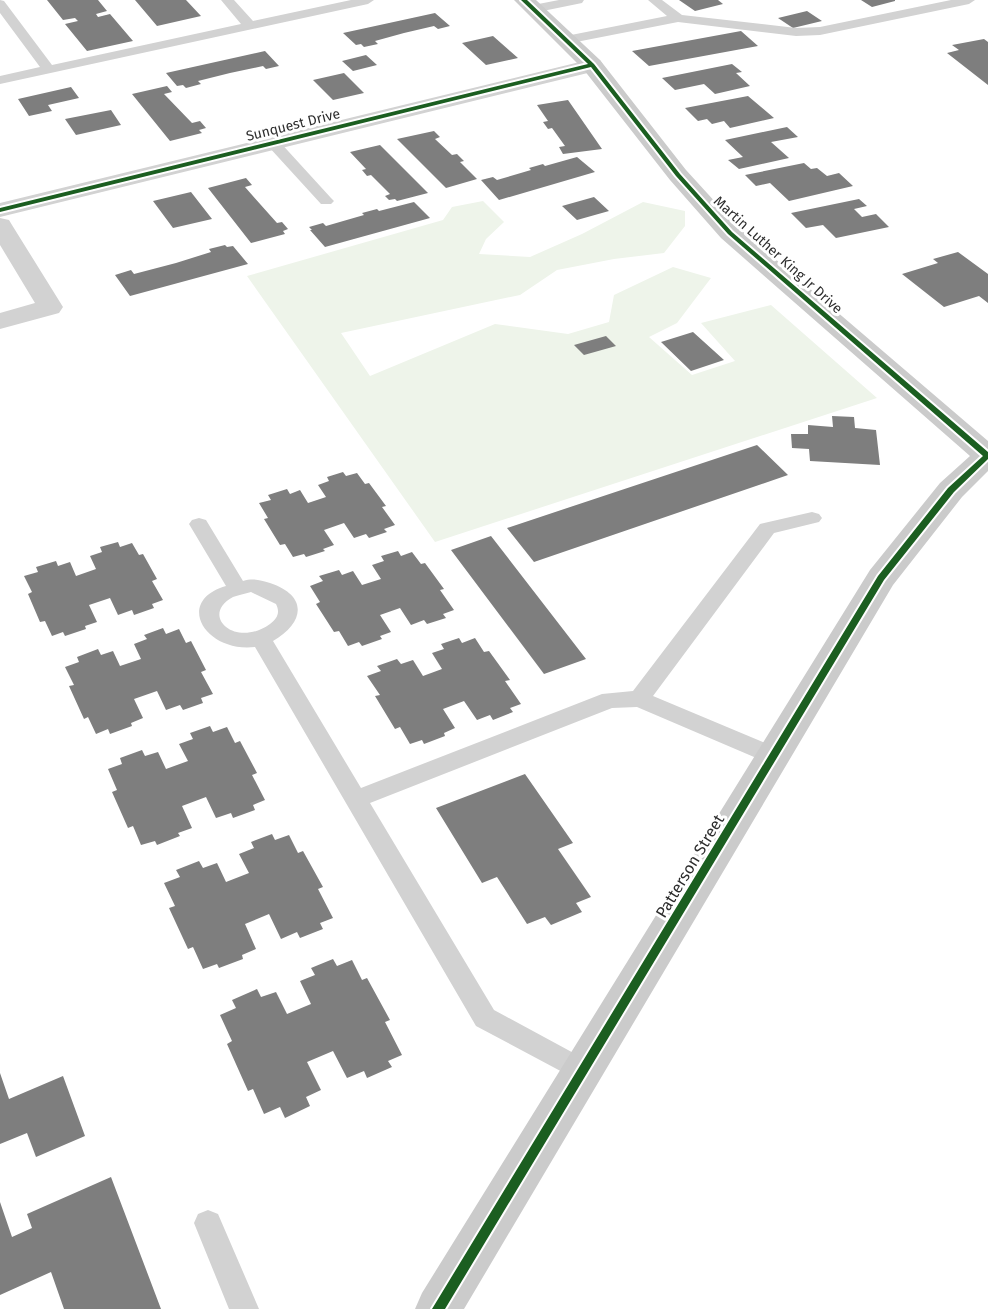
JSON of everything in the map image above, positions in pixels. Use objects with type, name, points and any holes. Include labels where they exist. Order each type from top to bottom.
[{"type":"street","name":"Martin Luther King Jr Drive","points":[[529,5],[592,65],[684,182],[730,233],[988,455]]},
{"type":"street","name":"Sunquest Drive","points":[[0,210],[592,65]]},
{"type":"street","points":[[0,225],[50,307],[0,321]]},
{"type":"street","name":"Patterson Street","points":[[438,1309],[881,578],[951,490],[988,455]]},
{"type":"lane","points":[[227,0],[250,26]]},
{"type":"lane","points":[[0,80],[368,0]]},
{"type":"lane","points":[[529,5],[578,0]]},
{"type":"lane","points":[[654,0],[678,18]]},
{"type":"lane","points":[[566,40],[678,18],[804,32],[969,0]]},
{"type":"lane","points":[[0,4],[49,70]]},
{"type":"lane","points":[[273,143],[326,201]]},
{"type":"lane","points":[[639,699],[766,528],[812,518]]},
{"type":"lane","points":[[200,524],[237,588]]},
{"type":"lane","points":[[264,587],[276,591],[284,598],[288,607],[287,617],[282,626],[261,639],[235,640],[224,637],[209,624],[210,607],[217,598],[237,588],[264,587]]},
{"type":"lane","points":[[261,639],[485,1018],[583,1071]]},
{"type":"lane","points":[[356,799],[610,700],[639,699],[774,756]]},
{"type":"lane","points":[[208,1223],[244,1309]]},
{"type":"shaded area","points":[[483,201],[504,222],[486,239],[479,254],[530,257],[582,234],[643,202],[685,211],[685,226],[664,253],[614,259],[557,270],[520,295],[341,333],[370,376],[495,324],[568,334],[609,322],[614,295],[673,267],[711,278],[677,323],[649,337],[692,375],[735,361],[701,323],[771,305],[877,398],[435,542],[247,276],[443,220],[452,207]]},
{"type":"building","points":[[47,0],[98,0],[107,11],[96,14],[98,17],[110,14],[133,41],[87,51],[65,24],[78,21],[75,18],[63,20]]},
{"type":"building","points":[[135,0],[186,0],[201,16],[157,26]]},
{"type":"building","points":[[679,0],[718,0],[723,4],[695,11]]},
{"type":"building","points":[[861,0],[895,0],[895,1],[872,7]]},
{"type":"building","points":[[807,11],[822,21],[793,28],[778,18]]},
{"type":"building","points":[[435,13],[450,26],[438,29],[434,26],[404,33],[375,41],[378,44],[364,47],[361,44],[356,45],[343,33]]},
{"type":"building","points":[[741,31],[758,46],[649,66],[632,51]]},
{"type":"building","points":[[493,36],[518,58],[486,65],[462,43]]},
{"type":"building","points":[[984,39],[988,42],[988,85],[947,53],[959,50],[952,45]]},
{"type":"building","points":[[265,51],[279,66],[266,69],[263,66],[230,73],[198,81],[201,84],[186,88],[183,85],[177,86],[166,73]]},
{"type":"building","points":[[366,55],[377,65],[353,71],[342,61]]},
{"type":"building","points":[[732,64],[742,72],[736,73],[750,86],[715,94],[704,84],[675,90],[662,78]]},
{"type":"building","points":[[344,73],[364,93],[333,100],[313,80]]},
{"type":"building","points":[[167,86],[172,92],[164,94],[192,123],[200,121],[206,128],[199,130],[202,133],[170,141],[132,94]]},
{"type":"building","points":[[71,87],[79,98],[48,105],[52,111],[29,116],[18,99]]},
{"type":"building","points":[[748,96],[774,118],[730,128],[724,121],[712,124],[707,119],[698,121],[685,108]]},
{"type":"building","points":[[568,100],[602,149],[563,154],[559,147],[565,146],[552,128],[548,129],[543,122],[548,121],[537,105]]},
{"type":"building","points":[[111,110],[121,125],[76,135],[65,119]]},
{"type":"building","points":[[787,127],[798,137],[771,142],[789,158],[739,169],[728,160],[743,157],[725,140]]},
{"type":"building","points":[[434,131],[440,137],[435,139],[452,155],[457,154],[464,161],[460,162],[477,179],[446,188],[397,139]]},
{"type":"building","points":[[380,145],[428,193],[397,201],[389,200],[385,196],[390,194],[371,175],[367,176],[362,170],[366,169],[350,152]]},
{"type":"building","points":[[577,157],[595,172],[499,200],[481,180],[493,177],[497,180],[531,170],[529,168]]},
{"type":"building","points":[[804,163],[811,169],[817,168],[827,176],[839,173],[853,186],[789,201],[770,183],[756,186],[745,175]]},
{"type":"building","points":[[246,178],[252,185],[245,187],[277,223],[282,222],[288,229],[283,231],[285,234],[251,243],[208,188]]},
{"type":"building","points":[[191,192],[212,219],[173,228],[153,201]]},
{"type":"building","points":[[594,197],[609,211],[577,220],[562,206]]},
{"type":"building","points":[[859,199],[867,206],[854,209],[862,217],[876,214],[889,227],[836,238],[823,225],[806,228],[791,213]]},
{"type":"building","points":[[414,202],[430,218],[325,247],[309,227],[323,223],[326,226],[364,215],[362,213]]},
{"type":"building","points":[[225,245],[233,246],[248,264],[130,296],[115,275],[131,270],[134,274],[176,263]]},
{"type":"building","points":[[958,252],[988,274],[988,303],[979,296],[944,307],[902,274],[938,263],[933,259]]},
{"type":"building","points":[[693,332],[724,360],[691,371],[661,342]]},
{"type":"building","points":[[606,336],[616,346],[584,355],[574,345]]},
{"type":"building","points":[[832,416],[854,417],[855,428],[876,430],[880,465],[810,461],[809,449],[792,448],[791,434],[808,434],[808,425],[833,427]]},
{"type":"building","points":[[757,445],[788,475],[534,562],[507,528]]},
{"type":"building","points":[[343,472],[346,476],[357,473],[365,484],[369,483],[386,506],[382,507],[395,525],[384,529],[387,532],[369,538],[366,534],[354,538],[344,523],[324,530],[334,545],[323,549],[325,551],[306,557],[304,554],[293,557],[285,544],[280,545],[264,519],[268,518],[259,503],[271,500],[268,495],[287,489],[290,494],[300,490],[308,503],[326,497],[318,485],[329,481],[327,477]]},
{"type":"building","points":[[491,536],[586,659],[544,674],[451,550]]},
{"type":"building","points":[[118,542],[120,547],[132,543],[139,555],[143,554],[157,579],[152,581],[163,600],[152,604],[154,608],[134,615],[132,610],[118,615],[110,598],[89,605],[97,622],[85,626],[86,629],[65,636],[63,632],[52,636],[45,621],[40,622],[28,594],[32,592],[24,576],[38,572],[36,567],[56,561],[58,566],[70,562],[76,576],[96,569],[90,556],[102,552],[100,547]]},
{"type":"building","points":[[398,551],[401,556],[412,552],[421,564],[425,563],[444,589],[440,590],[454,610],[443,614],[446,618],[427,624],[424,620],[411,625],[400,608],[380,615],[391,632],[380,636],[382,639],[362,646],[359,642],[348,646],[339,631],[334,632],[316,604],[320,602],[310,586],[323,581],[319,576],[339,570],[342,575],[353,571],[362,585],[381,579],[372,565],[384,561],[381,556]]},
{"type":"building","points":[[163,628],[166,634],[179,629],[186,643],[191,641],[206,670],[201,672],[213,694],[201,698],[203,703],[183,710],[180,705],[166,710],[157,691],[134,699],[143,718],[131,723],[132,726],[110,734],[108,729],[96,734],[88,717],[84,719],[69,686],[74,685],[65,667],[79,662],[77,657],[98,649],[101,655],[113,651],[120,666],[141,659],[134,644],[147,639],[144,635]]},
{"type":"building","points":[[459,638],[462,643],[475,638],[484,652],[489,651],[510,680],[505,681],[521,704],[510,708],[513,712],[493,720],[490,715],[477,720],[464,701],[443,709],[455,728],[444,733],[445,736],[424,744],[422,740],[410,744],[400,727],[395,729],[375,696],[380,695],[367,676],[381,671],[377,666],[397,659],[401,664],[413,660],[423,676],[442,669],[432,653],[444,649],[441,644]]},
{"type":"building","points":[[210,726],[213,732],[227,727],[235,743],[240,741],[257,773],[252,775],[265,800],[253,805],[255,810],[233,818],[231,813],[216,818],[206,797],[182,806],[192,828],[178,833],[180,836],[157,845],[155,841],[141,845],[133,826],[128,828],[112,792],[117,790],[108,769],[122,764],[120,758],[142,750],[145,756],[158,752],[166,769],[188,761],[179,744],[193,739],[190,733]]},
{"type":"building","points":[[525,774],[573,843],[558,849],[591,897],[576,903],[582,912],[551,925],[545,917],[527,924],[497,877],[482,883],[436,808]]},
{"type":"building","points":[[272,834],[275,840],[289,835],[298,853],[303,851],[323,887],[318,889],[333,918],[320,923],[323,929],[300,938],[297,932],[281,939],[269,914],[245,924],[256,949],[242,955],[243,959],[219,968],[217,964],[203,969],[193,947],[188,949],[169,908],[175,906],[164,883],[180,877],[176,870],[199,861],[203,868],[217,863],[226,882],[249,873],[239,854],[254,848],[251,842]]},
{"type":"building","points":[[333,959],[337,966],[352,960],[362,980],[367,978],[390,1020],[385,1022],[402,1055],[388,1061],[392,1067],[367,1078],[364,1071],[347,1078],[333,1051],[307,1062],[321,1090],[306,1097],[310,1106],[285,1118],[280,1107],[264,1114],[253,1089],[248,1091],[227,1044],[232,1041],[220,1015],[236,1008],[232,1000],[257,989],[261,997],[276,992],[287,1014],[311,1004],[300,981],[315,975],[311,968]]},
{"type":"building","points":[[0,1073],[9,1099],[63,1076],[85,1136],[36,1157],[27,1133],[0,1144]]},
{"type":"building","points":[[111,1177],[161,1309],[64,1309],[51,1272],[0,1295],[0,1202],[12,1237],[32,1228],[27,1214]]},
{"type":"cycle path","points":[[524,0],[592,65],[678,175],[730,233],[988,456]]},
{"type":"cycle path","points":[[0,210],[592,65]]},
{"type":"cycle path","points":[[438,1309],[881,578],[951,490],[988,455]]}]
